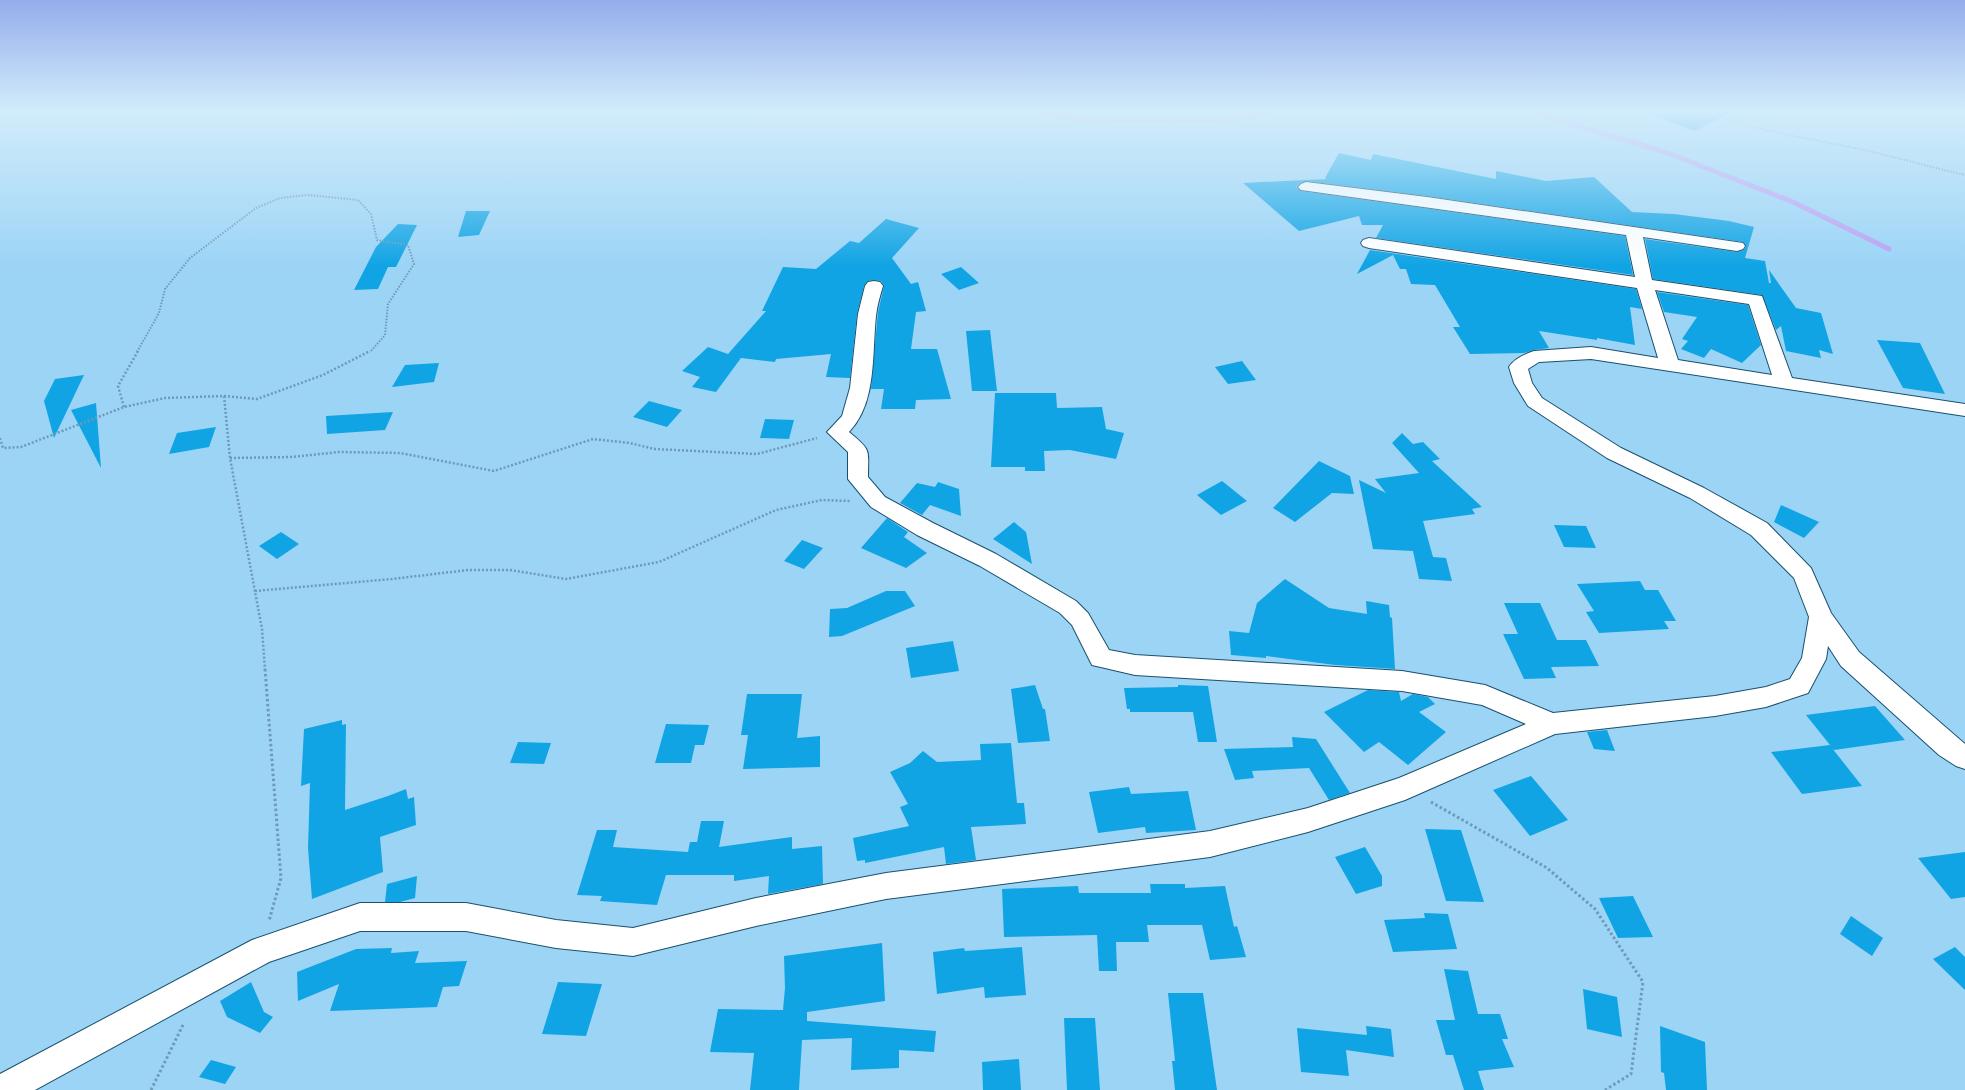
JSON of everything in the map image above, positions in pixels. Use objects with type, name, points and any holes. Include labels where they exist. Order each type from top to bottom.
[{"type":"street","points":[[1306,187],[1738,246]]},
{"type":"street","points":[[1633,231],[1645,285],[1670,365]]},
{"type":"street","points":[[1369,243],[1645,285],[1756,300],[1784,383]]},
{"type":"street","points":[[874,286],[867,314],[860,388],[851,418],[837,432],[858,450],[858,479],[878,502],[925,529],[988,560],[1068,607],[1080,618],[1101,658],[1134,665],[1402,681],[1485,695],[1552,724]]},
{"type":"street","points":[[1965,410],[1591,353],[1534,357],[1518,368],[1523,383],[1535,402],[1614,453],[1697,493],[1759,529],[1803,574],[1821,617],[1850,659],[1948,747],[1965,758]]},
{"type":"street","points":[[3,1090],[262,950],[360,918],[466,918],[556,934],[633,942],[756,912],[886,886],[1210,844],[1308,820],[1405,788],[1552,724],[1714,706],[1766,697],[1799,686],[1814,659],[1821,617]]},
{"type":"path","points":[[1916,163],[1965,175]]},
{"type":"path","points":[[0,438],[3,448],[21,447],[124,407],[165,398],[224,396],[257,399],[323,375],[368,354],[384,335],[388,304],[414,264],[408,245],[377,240],[371,214],[358,200],[308,195],[280,198],[256,208],[190,258],[165,289],[159,313],[118,386],[124,407]]},
{"type":"path","points":[[224,396],[230,458],[262,629],[281,878],[262,950]]},
{"type":"path","points":[[230,458],[292,457],[339,452],[400,453],[494,471],[593,440],[630,443],[654,449],[757,454],[837,432]]},
{"type":"path","points":[[255,591],[392,579],[468,570],[510,570],[566,579],[658,562],[776,510],[822,500],[878,502]]},
{"type":"path","points":[[1405,788],[1547,868],[1595,909],[1643,982],[1631,1074],[1605,1090]]},
{"type":"building","points":[[1333,163],[1417,163],[1496,179],[1496,171],[1546,181],[1594,177],[1632,212],[1674,214],[1729,221],[1754,227],[1745,258],[1765,261],[1769,283],[1771,283],[1769,270],[1796,308],[1821,313],[1833,354],[1819,350],[1821,358],[1786,351],[1781,326],[1776,330],[1762,295],[1653,279],[1645,239],[1737,252],[1746,247],[1743,242],[1427,196],[1306,181],[1300,183],[1296,187],[1301,191],[1625,236],[1633,275],[1376,238],[1383,225],[1362,225],[1359,216],[1299,231],[1243,183],[1327,179],[1325,178]]},
{"type":"building","points":[[466,211],[490,211],[479,235],[458,237]]},
{"type":"building","points":[[886,219],[919,228],[892,258],[911,284],[918,282],[926,311],[916,312],[911,349],[937,349],[951,399],[916,400],[915,409],[881,409],[884,389],[871,389],[878,312],[884,286],[881,281],[874,280],[868,281],[864,286],[857,314],[850,378],[826,377],[831,354],[776,359],[775,362],[741,358],[716,392],[692,387],[700,377],[682,371],[708,347],[728,354],[766,311],[762,311],[783,267],[816,269],[850,241],[859,243]]},
{"type":"building","points":[[398,224],[417,225],[396,267],[388,267],[378,289],[354,290],[376,247]]},
{"type":"building","points":[[1370,250],[1636,289],[1642,309],[1630,307],[1635,345],[1597,338],[1597,340],[1539,331],[1549,348],[1524,353],[1470,354],[1453,327],[1460,327],[1435,285],[1411,284],[1406,269],[1400,269],[1393,255],[1357,274]]},
{"type":"building","points":[[961,267],[979,283],[959,290],[941,274]]},
{"type":"building","points":[[1657,292],[1748,305],[1761,345],[1742,363],[1711,349],[1704,358],[1681,349],[1688,341],[1682,339],[1697,317],[1664,312]]},
{"type":"building","points":[[990,330],[997,391],[972,391],[966,331]]},
{"type":"building","points":[[1877,340],[1920,343],[1945,394],[1903,388]]},
{"type":"building","points":[[1242,361],[1256,380],[1228,384],[1215,367]]},
{"type":"building","points":[[439,363],[434,382],[392,387],[405,365]]},
{"type":"building","points":[[84,375],[54,438],[44,401],[55,379]]},
{"type":"building","points":[[995,393],[1056,393],[1057,408],[1102,407],[1106,429],[1124,433],[1116,459],[1070,450],[1044,451],[1045,471],[1025,471],[1025,467],[991,467]]},
{"type":"building","points":[[649,401],[682,410],[667,427],[633,417]]},
{"type":"building","points":[[96,403],[101,468],[71,410]]},
{"type":"building","points":[[393,412],[385,430],[327,434],[326,416]]},
{"type":"building","points":[[765,419],[794,420],[789,439],[760,438]]},
{"type":"building","points":[[216,427],[209,447],[169,454],[177,433]]},
{"type":"building","points":[[1402,433],[1413,444],[1423,442],[1440,459],[1432,461],[1482,507],[1472,509],[1475,514],[1423,521],[1433,557],[1446,558],[1452,581],[1419,579],[1413,551],[1373,549],[1359,480],[1386,493],[1375,479],[1419,473],[1392,443]]},
{"type":"building","points":[[1319,461],[1350,476],[1354,494],[1332,493],[1295,522],[1273,508]]},
{"type":"building","points":[[1222,481],[1247,501],[1221,515],[1197,495]]},
{"type":"building","points":[[938,482],[959,489],[961,516],[930,505],[922,515],[900,503],[917,483],[935,487]]},
{"type":"building","points":[[1781,505],[1819,522],[1804,538],[1774,522]]},
{"type":"building","points":[[887,518],[908,532],[904,537],[927,553],[906,568],[861,548]]},
{"type":"building","points":[[1014,522],[1026,532],[1032,564],[993,539]]},
{"type":"building","points":[[1554,525],[1586,526],[1596,548],[1564,547]]},
{"type":"building","points":[[281,532],[299,544],[277,559],[259,546]]},
{"type":"building","points":[[802,540],[823,548],[804,569],[784,561]]},
{"type":"building","points":[[1285,579],[1329,608],[1367,614],[1366,601],[1389,605],[1390,617],[1392,618],[1395,669],[1335,665],[1266,656],[1266,658],[1231,655],[1229,631],[1249,633],[1257,603]]},
{"type":"building","points":[[1640,581],[1645,590],[1658,590],[1676,621],[1664,621],[1669,629],[1599,633],[1586,612],[1594,611],[1577,584]]},
{"type":"building","points":[[886,591],[905,591],[915,606],[842,636],[829,637],[830,609],[847,608]]},
{"type":"building","points":[[1504,603],[1540,603],[1557,640],[1586,640],[1599,666],[1551,667],[1556,678],[1524,679],[1503,634],[1518,634]]},
{"type":"building","points":[[953,641],[959,671],[911,678],[906,648]]},
{"type":"building","points":[[1035,685],[1043,709],[1045,709],[1050,741],[1018,743],[1011,689]]},
{"type":"building","points":[[1178,685],[1208,686],[1217,742],[1198,742],[1193,712],[1130,712],[1130,709],[1127,709],[1124,688],[1178,687]]},
{"type":"building","points":[[1368,690],[1399,692],[1401,701],[1413,694],[1428,697],[1435,704],[1419,712],[1446,732],[1408,765],[1379,742],[1364,752],[1324,712]]},
{"type":"building","points":[[747,694],[802,694],[797,738],[820,736],[820,767],[743,769],[748,735],[741,735]]},
{"type":"building","points":[[1875,706],[1905,740],[1834,750],[1832,748],[1862,786],[1802,794],[1771,752],[1830,745],[1806,715]]},
{"type":"building","points":[[342,720],[342,725],[346,724],[345,810],[406,789],[408,799],[414,797],[416,825],[380,837],[383,872],[312,899],[308,848],[310,783],[301,786],[304,729]]},
{"type":"building","points":[[666,724],[709,725],[704,745],[695,745],[691,763],[655,763]]},
{"type":"building","points":[[1607,730],[1615,751],[1594,749],[1587,732]]},
{"type":"building","points":[[1292,737],[1316,739],[1350,793],[1329,800],[1309,768],[1252,771],[1254,778],[1235,780],[1224,749],[1293,747]]},
{"type":"building","points":[[518,742],[551,743],[544,764],[510,763]]},
{"type":"building","points":[[1011,743],[1017,803],[1024,803],[1026,824],[971,827],[976,860],[946,864],[944,847],[865,863],[865,860],[857,861],[853,838],[909,826],[900,807],[908,804],[890,772],[910,763],[923,751],[937,762],[981,760],[980,744]]},
{"type":"building","points":[[1531,776],[1568,820],[1530,836],[1493,790]]},
{"type":"building","points":[[1129,787],[1131,794],[1188,791],[1196,830],[1146,833],[1145,827],[1098,833],[1089,792]]},
{"type":"building","points":[[701,821],[724,821],[719,847],[792,837],[792,849],[822,846],[823,884],[768,894],[769,876],[734,881],[734,875],[666,875],[657,905],[600,901],[602,896],[577,895],[597,830],[617,830],[613,847],[688,852],[690,842],[697,842]]},
{"type":"building","points":[[1425,829],[1461,830],[1484,902],[1446,901]]},
{"type":"building","points":[[1365,847],[1382,876],[1382,886],[1356,894],[1335,857]]},
{"type":"building","points":[[1965,852],[1965,897],[1951,899],[1918,858]]},
{"type":"building","points":[[417,876],[415,898],[400,902],[385,902],[387,884]]},
{"type":"building","points":[[1150,884],[1185,884],[1185,888],[1225,886],[1234,927],[1237,926],[1246,957],[1210,960],[1202,925],[1147,925],[1149,942],[1116,942],[1117,971],[1099,971],[1097,935],[1004,937],[1002,889],[1078,886],[1079,893],[1151,893]]},
{"type":"building","points":[[1633,896],[1653,937],[1618,938],[1599,898]]},
{"type":"building","points":[[1424,913],[1448,914],[1457,949],[1393,952],[1384,920],[1425,918]]},
{"type":"building","points":[[1851,916],[1883,938],[1872,956],[1840,934]]},
{"type":"building","points":[[882,943],[885,1001],[807,1012],[807,1021],[936,1031],[934,1052],[899,1050],[899,1068],[851,1070],[852,1038],[802,1040],[799,1090],[750,1090],[754,1053],[710,1052],[718,1009],[783,1010],[785,988],[784,956]]},
{"type":"building","points":[[1022,947],[1026,995],[985,998],[984,987],[937,994],[933,952],[964,948],[965,951]]},
{"type":"building","points":[[1955,947],[1965,957],[1965,990],[1933,959]]},
{"type":"building","points":[[392,948],[391,953],[419,951],[415,963],[467,961],[459,986],[443,987],[437,1007],[330,1011],[339,984],[298,1001],[297,972],[356,949]]},
{"type":"building","points":[[1444,969],[1468,971],[1478,1014],[1500,1014],[1508,1039],[1502,1039],[1514,1067],[1478,1071],[1484,1090],[1464,1090],[1453,1055],[1446,1055],[1436,1020],[1455,1020]]},
{"type":"building","points":[[251,982],[264,1012],[273,1017],[260,1033],[227,1017],[220,1001]]},
{"type":"building","points":[[558,982],[602,984],[586,1036],[542,1034]]},
{"type":"building","points":[[1583,989],[1617,997],[1622,1037],[1587,1029]]},
{"type":"building","points":[[1168,993],[1203,993],[1217,1090],[1175,1090],[1172,1061],[1175,1061]]},
{"type":"building","points":[[1064,1018],[1095,1018],[1100,1090],[1067,1090]]},
{"type":"building","points":[[1366,1026],[1391,1029],[1394,1057],[1346,1050],[1349,1076],[1301,1072],[1297,1028],[1367,1035]]},
{"type":"building","points":[[1660,1026],[1705,1042],[1707,1090],[1666,1090],[1664,1073],[1661,1072]]},
{"type":"building","points":[[1019,1059],[1021,1090],[983,1090],[982,1062]]},
{"type":"building","points":[[211,1060],[236,1067],[225,1084],[199,1077]]},
{"type":"waterway","points":[[1693,163],[1793,202],[1889,249]]}]
